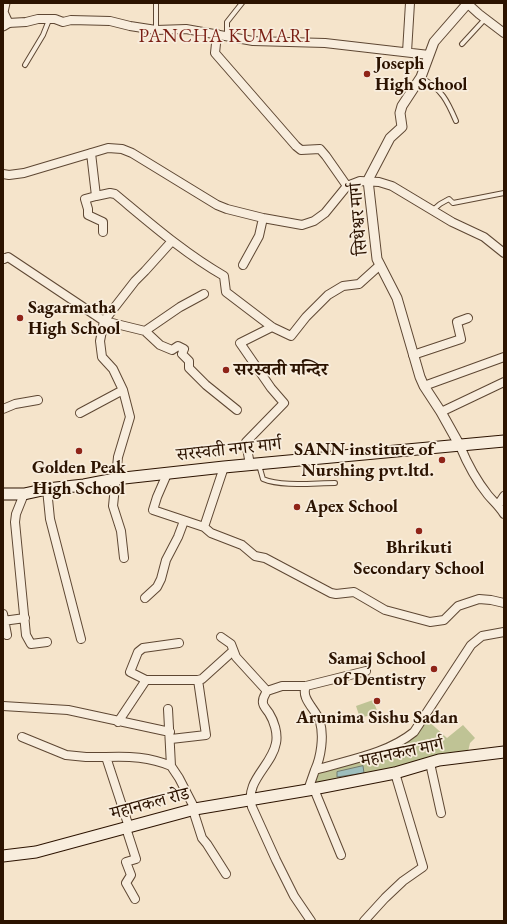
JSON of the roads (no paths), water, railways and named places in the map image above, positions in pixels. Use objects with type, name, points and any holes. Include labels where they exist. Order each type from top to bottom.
[{"type":"main road","name":"सरस्वती नगर मार्ग","points":[[3,494],[24,494],[47,489],[84,486],[115,479],[224,467],[504,441]]},
{"type":"main road","name":"महानकल मार्ग","points":[[311,789],[395,773],[436,763],[504,752]]},
{"type":"main road","name":"महानकल रोड","points":[[3,856],[36,852],[194,810],[311,789]]},
{"type":"street","points":[[5,3],[3,12],[6,25],[38,19],[55,19],[63,22],[71,20],[110,21],[156,30],[186,29],[253,40],[325,43],[429,55]]},
{"type":"street","points":[[407,52],[410,3]]},
{"type":"street","points":[[468,3],[504,34]]},
{"type":"street","name":"सिधेश्वर मार्ग","points":[[460,446],[420,377],[397,298],[377,259],[368,180],[390,138],[402,127],[400,112],[402,106],[421,77],[434,42],[468,3]]},
{"type":"street","points":[[217,34],[215,53],[256,102],[301,150],[320,149],[348,186]]},
{"type":"street","points":[[3,174],[9,175],[24,173],[108,148],[122,149],[132,153],[217,205],[263,218],[302,225],[314,221],[325,213],[348,186],[360,181],[368,180],[392,186],[452,222],[484,237],[504,253]]},
{"type":"street","points":[[91,153],[96,196]]},
{"type":"street","points":[[103,232],[103,222],[88,215],[85,199],[110,193],[115,194],[172,241],[224,276],[226,292],[272,327],[291,336],[306,317],[328,295],[343,286],[359,284],[380,265]]},
{"type":"street","points":[[243,265],[259,236],[263,218]]},
{"type":"street","points":[[124,558],[121,531],[113,506],[118,457],[130,417],[123,390],[113,369],[102,357],[100,341],[104,320],[135,280],[172,241]]},
{"type":"street","points":[[3,260],[8,257],[104,320],[145,331],[160,345],[172,350],[178,346],[184,349],[182,354],[189,361],[189,368],[206,385],[237,410]]},
{"type":"street","points":[[145,331],[180,307],[204,294]]},
{"type":"street","points":[[413,355],[461,338],[457,322],[468,318]]},
{"type":"street","points":[[255,465],[246,442],[284,403],[271,388],[240,343],[272,327]]},
{"type":"street","points":[[424,386],[504,357]]},
{"type":"street","points":[[441,412],[504,382]]},
{"type":"street","points":[[80,413],[123,390]]},
{"type":"street","points":[[3,409],[15,404],[38,400]]},
{"type":"street","points":[[460,446],[470,468],[488,495],[498,505],[504,514]]},
{"type":"street","points":[[204,527],[224,467]]},
{"type":"street","points":[[167,474],[157,496],[154,510],[204,527],[211,533],[242,545],[255,556],[265,558],[331,593],[336,594],[354,592],[385,610],[430,622],[444,620],[458,606],[479,599],[504,603]]},
{"type":"street","points":[[47,489],[50,519],[81,639]]},
{"type":"street","points":[[24,494],[16,514],[15,522],[26,636],[30,644],[47,642]]},
{"type":"street","points":[[498,505],[504,496]]},
{"type":"street","points":[[145,598],[157,586],[161,579],[166,560],[178,537],[184,521]]},
{"type":"street","points":[[7,636],[3,619],[25,618]]},
{"type":"street","points":[[315,770],[390,748],[403,741],[414,732],[471,644],[482,636],[504,632]]},
{"type":"street","points":[[222,637],[231,644],[236,657],[266,691]]},
{"type":"street","points":[[178,644],[143,648],[138,652],[130,672],[146,680],[198,680],[202,679],[233,651]]},
{"type":"street","points":[[311,921],[294,896],[276,860],[252,807],[250,799],[251,789],[276,745],[274,722],[263,704],[263,698],[266,691],[282,686],[306,686],[366,671]]},
{"type":"street","points":[[118,722],[146,680]]},
{"type":"street","points":[[3,706],[68,710],[170,736],[206,735],[198,680]]},
{"type":"street","points":[[306,686],[305,690],[307,701],[317,713],[322,731],[319,761],[315,770],[311,789],[341,855]]},
{"type":"street","points":[[168,709],[171,766]]},
{"type":"street","points":[[22,737],[66,755],[86,757],[142,758],[163,762],[171,766],[179,778],[194,810],[202,838],[226,874]]},
{"type":"street","points":[[106,757],[136,859],[126,862],[131,875],[126,884],[135,899]]},
{"type":"street","points":[[436,763],[441,813]]},
{"type":"street","points":[[364,921],[403,881],[423,867],[395,773]]},
{"type":"lane","points":[[156,3],[156,30]]},
{"type":"lane","points":[[227,36],[227,22],[242,3]]},
{"type":"lane","points":[[462,44],[485,18]]},
{"type":"lane","points":[[26,65],[44,34],[49,20]]},
{"type":"lane","points":[[421,77],[435,85],[448,102],[456,121]]},
{"type":"lane","points":[[433,210],[449,199],[453,203],[504,193]]},
{"type":"lane","points":[[255,465],[263,479],[270,482],[285,484],[335,484]]},
{"type":"water","points":[[363,766],[364,773],[337,777],[337,772]]},
{"type":"place","name":"Joseph High School","points":[[367,74]]},
{"type":"place","name":"Sagarmatha High School","points":[[20,318]]},
{"type":"place","name":"सरस्वती मन्दिर","points":[[226,370]]},
{"type":"place","name":"Golden Peak High School","points":[[79,451]]},
{"type":"place","name":"SANN institute of Nurshing pvt.ltd.","points":[[442,460]]},
{"type":"place","name":"Apex School","points":[[297,507]]},
{"type":"place","name":"Bhrikuti Secondary School","points":[[419,531]]},
{"type":"place","name":"Samaj School of Dentistry","points":[[434,669]]},
{"type":"place","name":"Arunima Sishu Sadan","points":[[377,701]]},
{"type":"district","name":"PANCHA KUMARI","points":[[225,37]]}]
